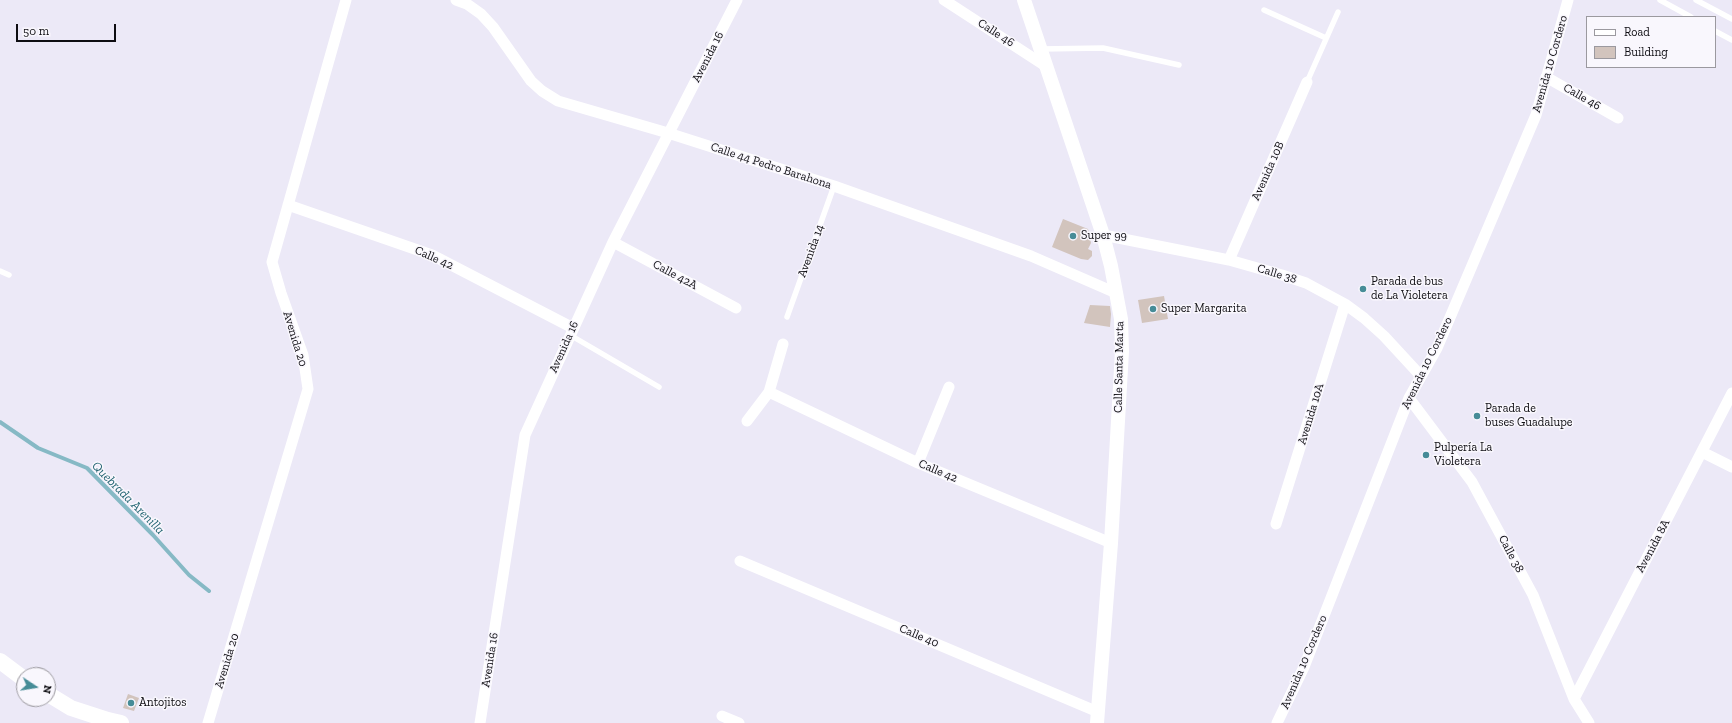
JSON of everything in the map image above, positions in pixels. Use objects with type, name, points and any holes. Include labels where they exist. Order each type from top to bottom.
[{"type":"main road","points":[[0,660],[16,673]]},
{"type":"main road","points":[[56,699],[71,708],[121,723]]},
{"type":"street","name":"Avenida 20","points":[[208,723],[308,390],[303,355],[280,293],[272,262],[346,0]]},
{"type":"street","name":"Calle 44 Pedro Barahona","points":[[456,0],[467,4],[481,14],[493,26],[521,69],[531,81],[542,91],[558,100],[582,109],[668,133],[834,186],[1031,256],[1116,293]]},
{"type":"street","name":"Avenida 16","points":[[480,723],[525,435],[571,331],[613,242],[737,0]]},
{"type":"street","name":"Calle 46","points":[[944,0],[1047,67]]},
{"type":"street","name":"Calle Santa Marta","points":[[1024,0],[1103,235],[1121,319],[1122,351],[1111,543],[1097,717]]},
{"type":"street","name":"Avenida 10 Cordero","points":[[1277,723],[1304,667],[1409,398],[1420,375],[1437,348],[1444,333],[1536,115],[1568,0]]},
{"type":"street","name":"Calle 46","points":[[1546,77],[1618,118]]},
{"type":"street","name":"Avenida 10B","points":[[1229,260],[1307,82]]},
{"type":"street","name":"Calle 42","points":[[288,205],[432,255],[571,331]]},
{"type":"street","name":"Calle 38","points":[[1103,235],[1229,260],[1306,283],[1345,304],[1364,318],[1384,336],[1420,375]]},
{"type":"street","name":"Calle 42A","points":[[613,242],[736,308]]},
{"type":"street","name":"Avenida 10A","points":[[1276,524],[1345,304]]},
{"type":"street","points":[[747,421],[769,392],[784,344]]},
{"type":"street","points":[[918,463],[949,387]]},
{"type":"street","name":"Calle 42","points":[[769,392],[918,463],[1111,543]]},
{"type":"street","name":"Avenida 8A","points":[[1574,699],[1732,393]]},
{"type":"street","name":"Calle 38","points":[[1409,398],[1472,482],[1533,595],[1574,699],[1589,723]]},
{"type":"street","points":[[1702,452],[1732,467]]},
{"type":"street","name":"Calle 40","points":[[740,561],[1097,717]]},
{"type":"street","points":[[722,716],[739,723]]},
{"type":"lane","points":[[1660,0],[1688,16]]},
{"type":"lane","points":[[1696,0],[1732,19]]},
{"type":"lane","points":[[1264,10],[1326,38]]},
{"type":"lane","points":[[1307,82],[1338,12]]},
{"type":"lane","points":[[1716,32],[1732,40]]},
{"type":"lane","points":[[1040,49],[1103,48],[1179,65]]},
{"type":"lane","name":"Avenida 14","points":[[787,317],[834,186]]},
{"type":"lane","points":[[0,271],[9,276]]},
{"type":"lane","name":"Calle 42","points":[[571,331],[659,386]]},
{"type":"building","name":"Super 99","points":[[1063,219],[1088,229],[1091,243],[1088,249],[1092,251],[1092,256],[1088,260],[1081,259],[1052,247]]},
{"type":"building","name":"Super Margarita","points":[[1164,296],[1168,319],[1142,323],[1138,300]]},
{"type":"building","points":[[1090,305],[1110,306],[1110,327],[1084,323]]},
{"type":"building","name":"Antojitos","points":[[128,694],[139,698],[134,711],[123,708]]},
{"type":"waterway","name":"Quebrada Arenilla","points":[[0,422],[38,448],[87,468],[153,535],[189,575],[209,591]]},
{"type":"place","name":"Super 99","points":[[1073,236]]},
{"type":"place","name":"Parada de bus de La Violetera","points":[[1363,289]]},
{"type":"place","name":"Super Margarita","points":[[1153,309]]},
{"type":"place","name":"Parada de buses Guadalupe","points":[[1477,416]]},
{"type":"place","name":"Pulpería La Violetera","points":[[1426,455]]},
{"type":"place","name":"Antojitos","points":[[131,703]]}]
